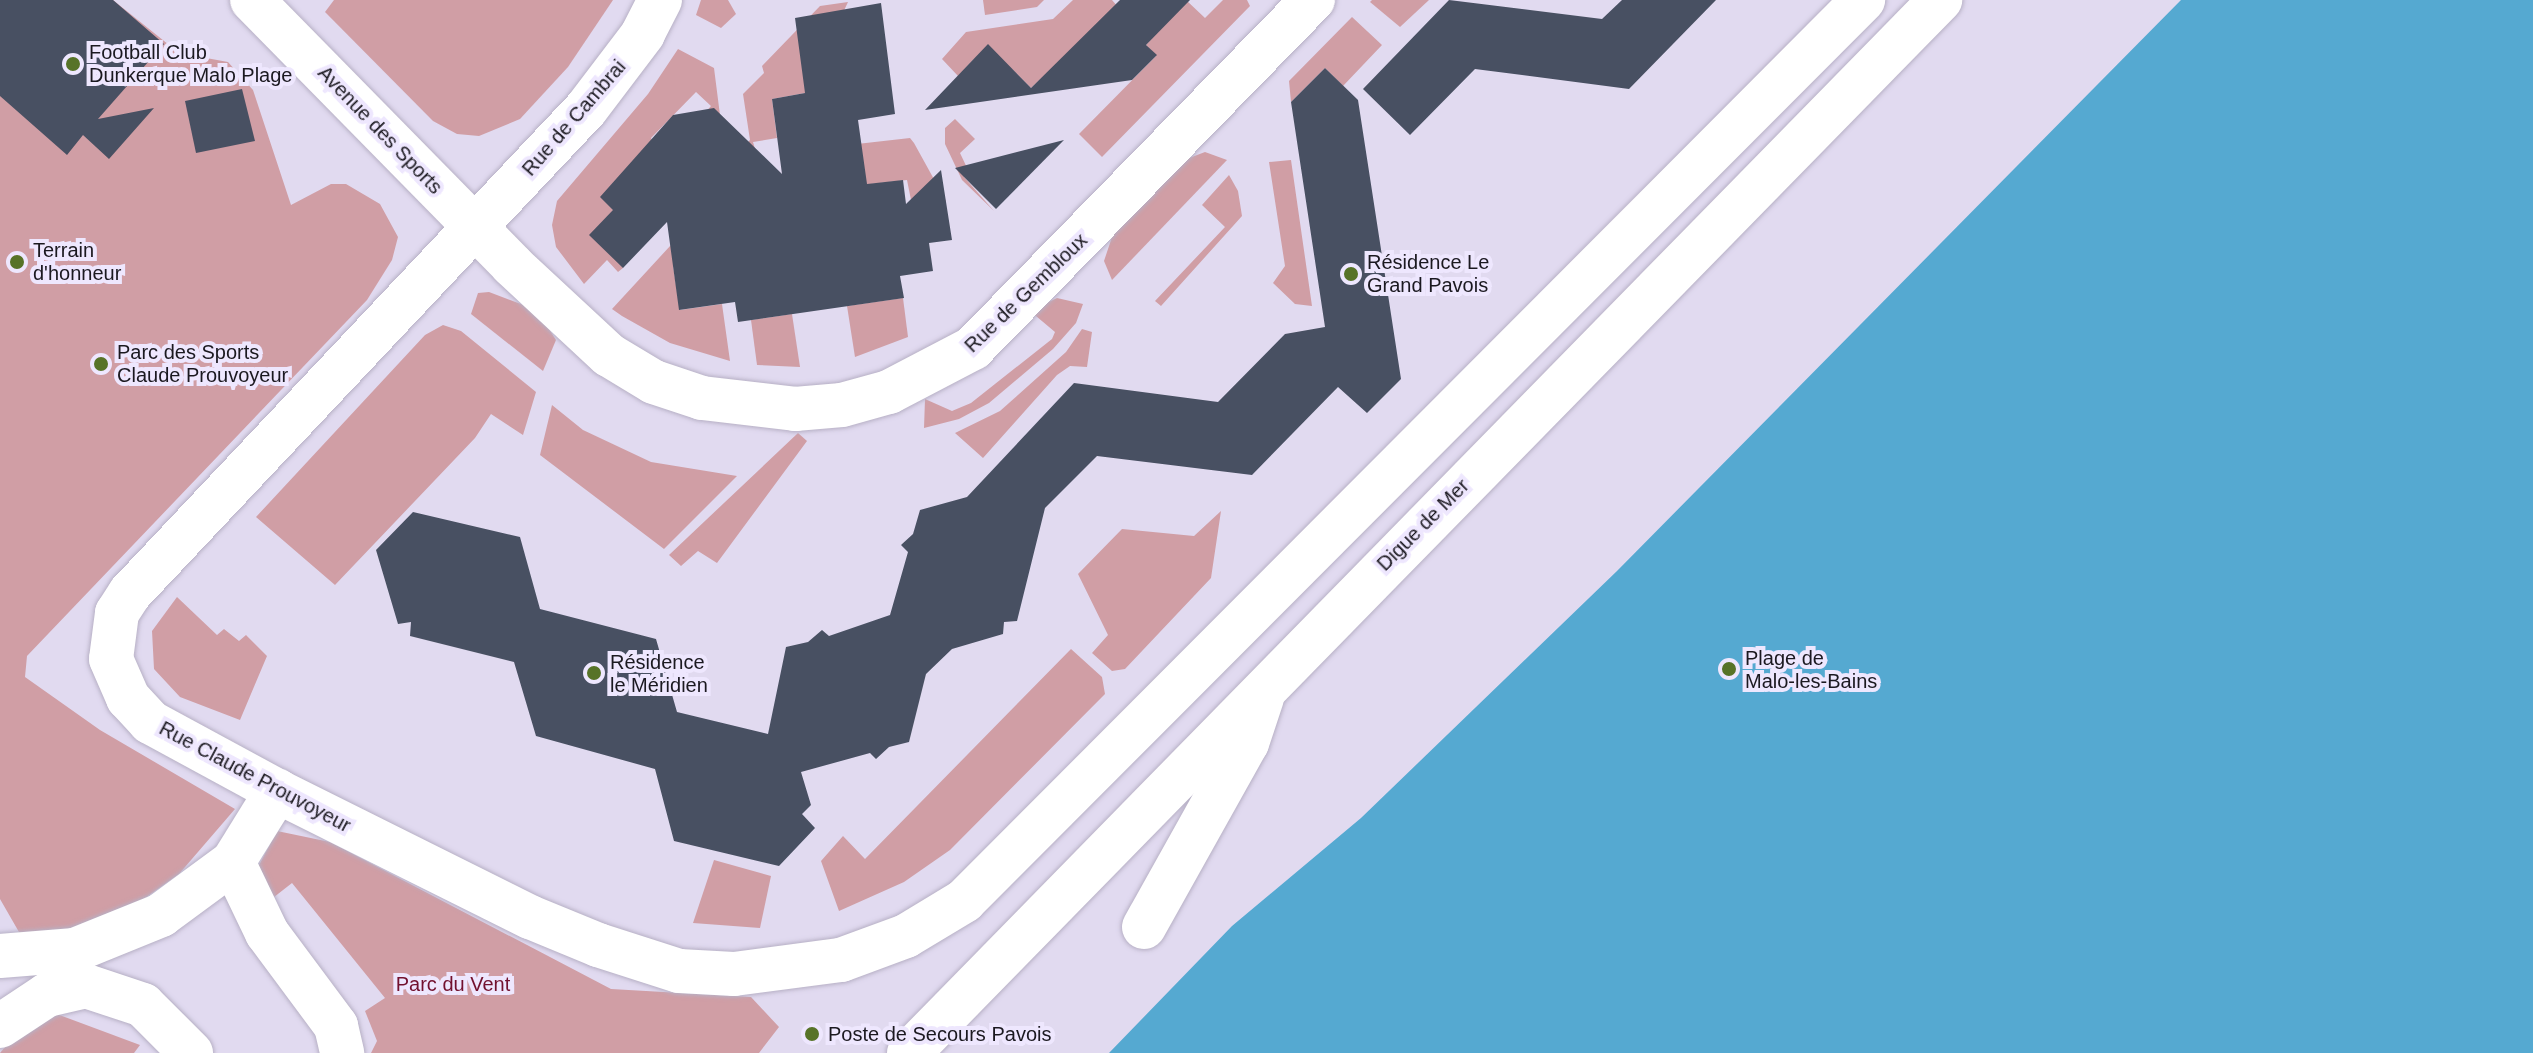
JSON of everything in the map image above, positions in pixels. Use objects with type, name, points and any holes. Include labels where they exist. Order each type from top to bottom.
[{"type":"street","name":"Avenue des Sports","points":[[252,0],[474,226]]},
{"type":"street","name":"Rue de Cambrai","points":[[474,226],[607,85],[660,0]]},
{"type":"street","name":"Rue de Gembloux","points":[[474,226],[593,341],[654,382],[702,398],[761,407],[816,408],[864,400],[911,384],[973,348],[1313,0]]},
{"type":"street","points":[[1144,927],[1247,743],[1266,684],[1256,663],[1228,634],[1863,0]]},
{"type":"street","name":"Digue de Mer","points":[[909,1053],[1266,684],[1940,0]]},
{"type":"street","name":"Rue Claude Prouvoyeur","points":[[474,226],[151,569],[117,613],[111,659],[135,708],[181,742],[530,917],[679,971],[771,973],[841,960],[906,936],[964,901],[1228,634]]},
{"type":"street","points":[[0,956],[45,955],[108,941],[161,915],[233,862],[277,791]]},
{"type":"street","points":[[233,862],[267,933],[336,1026],[342,1053]]},
{"type":"street","points":[[0,1026],[47,995],[86,986],[143,1005],[191,1053]]},
{"type":"green space","points":[[0,0],[113,0],[179,53],[228,62],[253,90],[291,205],[331,184],[346,184],[380,204],[398,237],[392,260],[367,300],[27,656],[25,677],[100,730],[235,809],[179,874],[128,910],[92,925],[23,939],[0,899]]},
{"type":"green space","points":[[334,0],[613,0],[568,67],[520,119],[479,136],[457,134],[433,121],[325,12]]},
{"type":"green space","points":[[701,0],[728,0],[736,14],[721,28],[696,15]]},
{"type":"green space","points":[[983,0],[1044,0],[1037,7],[985,15]]},
{"type":"green space","points":[[1073,0],[1112,0],[1118,7],[1031,88],[1012,69],[974,59],[958,76],[942,59],[966,32],[1053,19]]},
{"type":"green space","points":[[1186,0],[1205,18],[1223,0],[1247,0],[1250,6],[1102,157],[1079,134],[1156,56],[1146,45]]},
{"type":"green space","points":[[1372,0],[1429,0],[1400,27],[1370,2]]},
{"type":"green space","points":[[848,2],[805,93],[772,99],[777,138],[753,142],[763,176],[681,264],[673,266],[680,310],[722,304],[730,361],[670,343],[612,309],[706,207],[716,176],[750,140],[743,94],[764,73],[762,66],[820,6]]},
{"type":"green space","points":[[1352,17],[1382,45],[1343,86],[1325,68],[1291,102],[1289,81]]},
{"type":"green space","points":[[678,49],[714,68],[721,123],[705,113],[711,106],[696,92],[651,138],[653,142],[618,215],[623,268],[618,272],[607,260],[584,284],[556,247],[552,225],[557,201],[648,94]]},
{"type":"green space","points":[[955,119],[975,139],[960,153],[969,172],[964,177],[994,211],[962,180],[945,144],[945,128]]},
{"type":"green space","points":[[910,138],[946,201],[912,205],[907,180],[862,185],[857,144]]},
{"type":"green space","points":[[1205,152],[1227,160],[1112,280],[1104,261],[1114,231],[1184,160]]},
{"type":"green space","points":[[1291,160],[1312,306],[1295,304],[1273,283],[1285,266],[1269,162]]},
{"type":"green space","points":[[1229,175],[1238,191],[1242,216],[1161,306],[1155,301],[1225,227],[1202,205]]},
{"type":"green space","points":[[489,292],[529,307],[549,329],[556,340],[543,371],[471,314],[478,293]]},
{"type":"green space","points":[[903,298],[908,337],[855,357],[847,306]]},
{"type":"green space","points":[[1057,298],[1083,304],[1076,323],[1053,349],[989,403],[959,419],[924,428],[925,399],[952,411],[971,403],[1052,339],[1055,332],[1030,311]]},
{"type":"green space","points":[[792,314],[800,367],[757,365],[751,320]]},
{"type":"green space","points":[[443,325],[461,331],[536,392],[523,435],[491,414],[475,438],[335,585],[256,517],[425,335]]},
{"type":"green space","points":[[1082,329],[1092,332],[1087,367],[1070,366],[1057,375],[983,458],[955,433],[1000,411],[1066,352]]},
{"type":"green space","points":[[552,405],[583,430],[651,462],[737,476],[664,549],[540,455]]},
{"type":"green space","points":[[798,433],[807,441],[717,563],[698,551],[681,566],[669,555]]},
{"type":"green space","points":[[1221,511],[1211,578],[1125,669],[1112,671],[1092,653],[1108,635],[1078,574],[1122,529],[1194,536]]},
{"type":"green space","points":[[177,597],[217,635],[224,629],[239,641],[246,635],[267,656],[240,720],[180,697],[154,669],[152,631]]},
{"type":"green space","points":[[1071,649],[1102,677],[1105,694],[950,850],[904,882],[839,911],[821,861],[843,836],[865,859]]},
{"type":"green space","name":"Parc du Vent","points":[[277,831],[330,842],[611,989],[751,997],[779,1027],[759,1053],[371,1053],[377,1041],[365,1011],[385,998],[292,883],[269,901],[258,867]]},
{"type":"green space","points":[[714,860],[771,876],[760,928],[693,923]]},
{"type":"green space","points":[[38,1007],[140,1045],[134,1053],[0,1053]]},
{"type":"water","name":"Plage de Malo-les-Bains","points":[[2181,0],[2533,0],[2533,1053],[1109,1053],[1232,926],[1361,818],[1617,571]]},
{"type":"building","name":"Football Club Dunkerque Malo Plage","points":[[0,0],[113,0],[164,44],[98,119],[154,108],[109,159],[83,135],[67,155],[0,96]]},
{"type":"building","points":[[1120,0],[1190,0],[1146,45],[1157,55],[1132,80],[925,110],[988,44],[1031,88]]},
{"type":"building","points":[[1449,0],[1602,19],[1622,0],[1716,0],[1629,89],[1475,69],[1410,135],[1363,89]]},
{"type":"building","points":[[881,3],[895,114],[858,120],[867,184],[903,180],[906,204],[941,170],[952,240],[929,243],[933,271],[900,276],[904,298],[738,322],[735,302],[679,310],[667,222],[623,268],[589,235],[613,210],[600,197],[673,115],[714,108],[782,174],[772,99],[805,93],[795,18]]},
{"type":"building","name":"Résidence le Méridien","points":[[1325,68],[1358,100],[1401,379],[1367,413],[1338,387],[1252,475],[1097,456],[1045,508],[1017,621],[1004,622],[1003,634],[952,649],[926,674],[909,742],[889,747],[876,759],[870,753],[801,772],[811,805],[802,814],[815,828],[779,866],[674,841],[655,769],[536,736],[514,662],[410,636],[411,622],[398,624],[376,550],[413,512],[520,537],[540,609],[656,639],[677,712],[768,734],[786,647],[808,642],[822,630],[829,636],[890,615],[908,552],[901,545],[913,534],[920,510],[967,497],[1074,383],[1218,402],[1285,334],[1325,327],[1291,102]]},
{"type":"building","points":[[242,89],[255,141],[196,153],[185,101]]},
{"type":"building","points":[[1064,140],[996,209],[955,168]]},
{"type":"place","name":"Football Club Dunkerque Malo Plage","points":[[73,64]]},
{"type":"place","name":"Terrain d'honneur","points":[[17,262]]},
{"type":"place","name":"Résidence Le Grand Pavois","points":[[1351,274]]},
{"type":"place","name":"Parc des Sports Claude Prouvoyeur","points":[[101,364]]},
{"type":"place","name":"Plage de Malo-les-Bains","points":[[1729,669]]},
{"type":"place","name":"Résidence le Méridien","points":[[594,673]]},
{"type":"place","name":"Poste de Secours Pavois","points":[[812,1034]]}]
